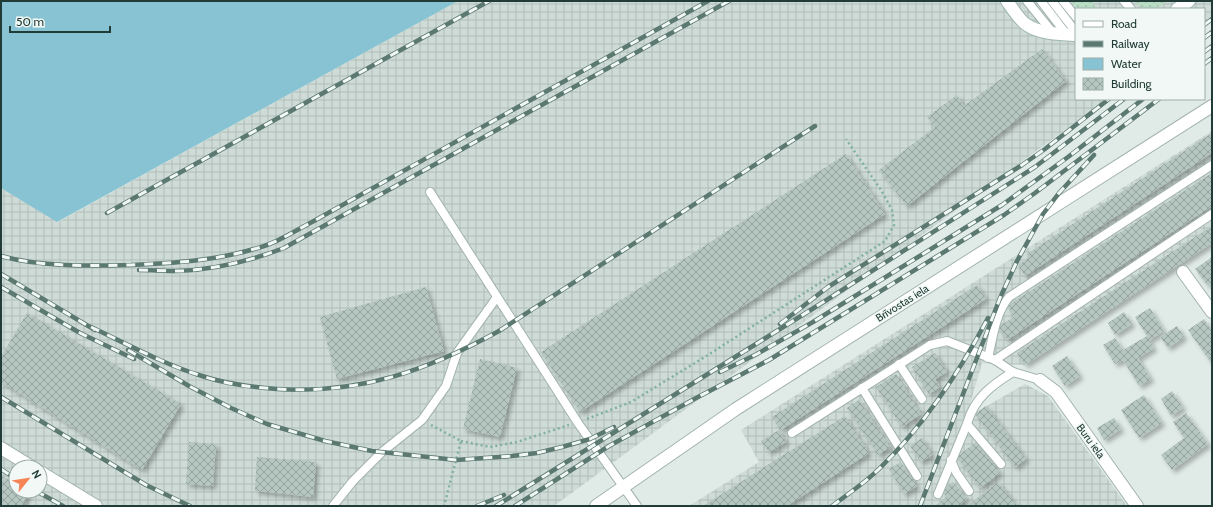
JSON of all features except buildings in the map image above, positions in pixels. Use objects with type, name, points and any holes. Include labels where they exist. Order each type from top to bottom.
[{"type":"street","points":[[1007,1],[1026,25],[1038,30],[1053,33],[1073,34]]},
{"type":"street","points":[[1179,8],[1188,1]]},
{"type":"street","name":"Brīvostas iela","points":[[596,506],[736,409],[1212,106]]},
{"type":"street","points":[[1183,272],[1212,312]]},
{"type":"street","name":"Buru iela","points":[[1040,380],[1056,392],[1137,506]]},
{"type":"street","points":[[1,448],[19,459]]},
{"type":"street","points":[[48,477],[96,506]]},
{"type":"lane","points":[[1027,1],[1053,33]]},
{"type":"lane","points":[[1041,1],[1073,34]]},
{"type":"lane","points":[[1052,1],[1073,34]]},
{"type":"lane","points":[[1063,1],[1075,16]]},
{"type":"lane","points":[[992,359],[995,326],[1002,306],[1009,297],[1212,165]]},
{"type":"lane","points":[[430,192],[578,423],[637,506]]},
{"type":"lane","points":[[992,359],[1212,214]]},
{"type":"lane","points":[[333,506],[353,481],[382,452],[422,420],[446,386],[457,353],[497,297]]},
{"type":"lane","points":[[792,433],[930,345],[947,341],[992,359],[1013,372],[1040,380]]},
{"type":"lane","points":[[899,364],[922,399]]},
{"type":"lane","points":[[938,494],[967,424],[970,413],[976,403],[993,384],[1013,372]]},
{"type":"lane","points":[[862,388],[917,476]]},
{"type":"lane","points":[[967,424],[1001,464]]},
{"type":"lane","points":[[951,460],[956,472],[969,491]]},
{"type":"path","points":[[422,420],[461,441],[490,447],[517,442],[578,423],[631,402],[708,355],[884,241],[894,225],[892,210],[881,190],[846,140]]},
{"type":"path","points":[[444,506],[461,441]]},
{"type":"shaded area","points":[[458,1],[1212,1],[1212,21],[1205,26],[1205,8],[1075,8],[1075,100],[1106,100],[554,506],[1,506],[1,188],[58,222]]},
{"type":"shaded area","points":[[1212,131],[1212,243],[1025,365],[982,363],[966,418],[1025,384],[1048,396],[1127,506],[689,506],[759,462],[741,430]]},
{"type":"green space","points":[[1071,1],[1091,1],[1096,8],[1075,8]]},
{"type":"green space","points":[[1134,1],[1168,1],[1155,8],[1144,8]]},
{"type":"water","points":[[1,1],[458,1],[57,222],[1,188]]},
{"type":"railway","points":[[107,213],[489,1]]},
{"type":"railway","points":[[1,256],[16,260],[49,264],[131,265],[208,259],[262,247],[312,222],[708,1]]},
{"type":"railway","points":[[139,270],[176,271],[204,269],[245,261],[284,248],[729,1]]},
{"type":"railway","points":[[1205,24],[1212,19]]},
{"type":"railway","points":[[1205,37],[1212,32]]},
{"type":"railway","points":[[1205,51],[1212,46]]},
{"type":"railway","points":[[1205,63],[1212,58]]},
{"type":"railway","points":[[780,324],[828,287],[1022,165],[1108,100]]},
{"type":"railway","points":[[496,506],[825,301],[1035,167],[1123,100]]},
{"type":"railway","points":[[720,372],[757,354],[813,322],[1002,205],[1068,157],[1142,100]]},
{"type":"railway","points":[[515,506],[609,446],[769,360],[1004,215],[1158,100]]},
{"type":"railway","points":[[91,327],[173,366],[211,379],[239,385],[277,389],[308,390],[337,388],[392,377],[445,358],[499,331],[815,126]]},
{"type":"railway","points":[[920,506],[1000,298],[1017,261],[1043,214],[1059,193],[1094,155]]},
{"type":"railway","points":[[1,274],[95,330]]},
{"type":"railway","points":[[1,287],[80,333],[134,359]]},
{"type":"railway","points":[[832,506],[875,473],[926,416],[953,378],[988,318]]},
{"type":"railway","points":[[128,350],[189,386],[231,408],[267,424],[325,441],[372,451],[456,460],[512,456],[537,453],[562,447],[590,439],[614,427]]},
{"type":"railway","points":[[1,397],[146,485],[190,506]]},
{"type":"railway","points":[[1,469],[8,474]]},
{"type":"railway","points":[[477,506],[504,495]]},
{"type":"railway","points":[[48,498],[63,506]]}]
